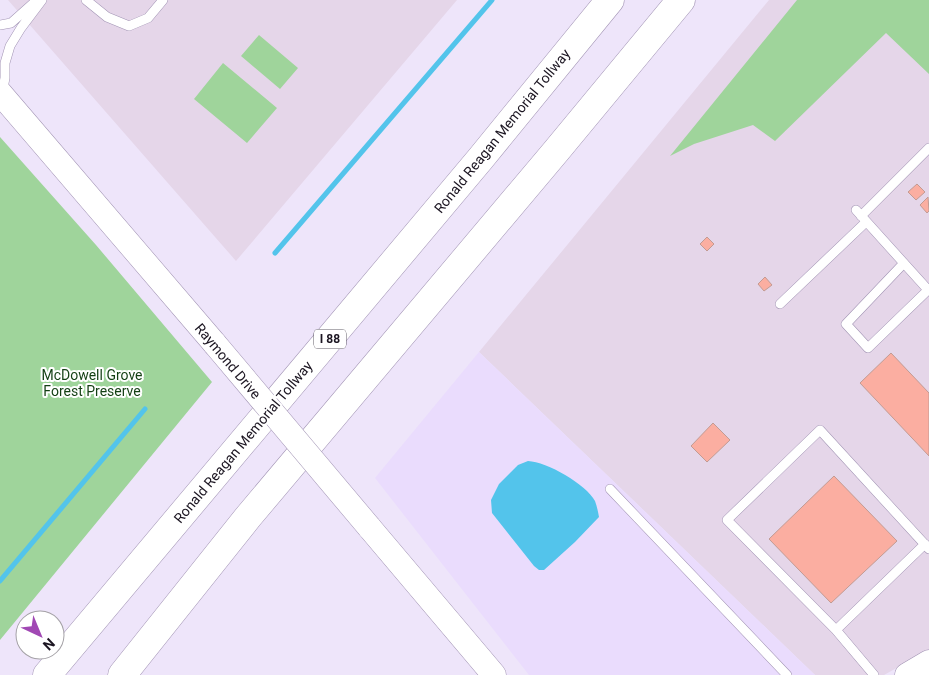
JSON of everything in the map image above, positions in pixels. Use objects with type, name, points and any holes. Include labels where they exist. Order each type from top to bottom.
[{"type":"highway","name":"Ronald Reagan Memorial Tollway","points":[[47,675],[475,166],[610,0]]},
{"type":"highway","points":[[122,675],[254,509],[681,0]]},
{"type":"street","name":"Raymond Drive","points":[[1,94],[494,675]]},
{"type":"street","points":[[907,675],[929,662]]},
{"type":"lane","points":[[0,26],[11,24],[37,0]]},
{"type":"lane","points":[[1,94],[6,78],[5,63],[10,46],[42,0]]},
{"type":"lane","points":[[86,0],[107,17],[129,26],[148,18],[163,0]]},
{"type":"lane","points":[[780,304],[861,216],[928,150]]},
{"type":"lane","points":[[861,216],[928,288],[868,348],[846,324],[904,263]]},
{"type":"lane","points":[[836,630],[927,547],[820,430],[728,520],[836,630],[874,675]]},
{"type":"lane","points":[[610,489],[787,675]]},
{"type":"shaded area","points":[[8,0],[457,0],[236,261]]},
{"type":"shaded area","points":[[769,0],[929,0],[929,650],[884,675],[815,675],[479,352]]},
{"type":"shaded area","points":[[479,352],[815,675],[529,675],[375,478]]},
{"type":"green space","points":[[797,0],[929,0],[929,74],[886,33],[775,141],[753,125],[694,144],[670,156]]},
{"type":"green space","points":[[259,35],[298,68],[280,89],[241,56]]},
{"type":"green space","points":[[223,63],[277,108],[247,143],[194,99]]},
{"type":"green space","name":"McDowell Grove Forest Preserve","points":[[0,137],[96,245],[212,382],[25,610],[15,610],[15,622],[0,640]]},
{"type":"water","points":[[528,461],[545,465],[575,481],[595,501],[599,517],[544,570],[539,570],[534,566],[492,513],[491,500],[499,484],[518,465]]},
{"type":"building","points":[[917,184],[925,192],[916,200],[908,192]]},
{"type":"building","points":[[928,197],[929,211],[927,213],[920,205]]},
{"type":"building","points":[[707,237],[714,244],[707,251],[700,244]]},
{"type":"building","points":[[765,277],[772,285],[764,291],[758,284]]},
{"type":"building","points":[[891,353],[929,393],[929,456],[860,383]]},
{"type":"building","points":[[713,423],[730,440],[707,462],[691,446]]},
{"type":"building","points":[[834,476],[897,541],[831,603],[769,539]]},
{"type":"waterway","points":[[275,253],[492,0]]},
{"type":"waterway","points":[[0,581],[145,409]]}]
